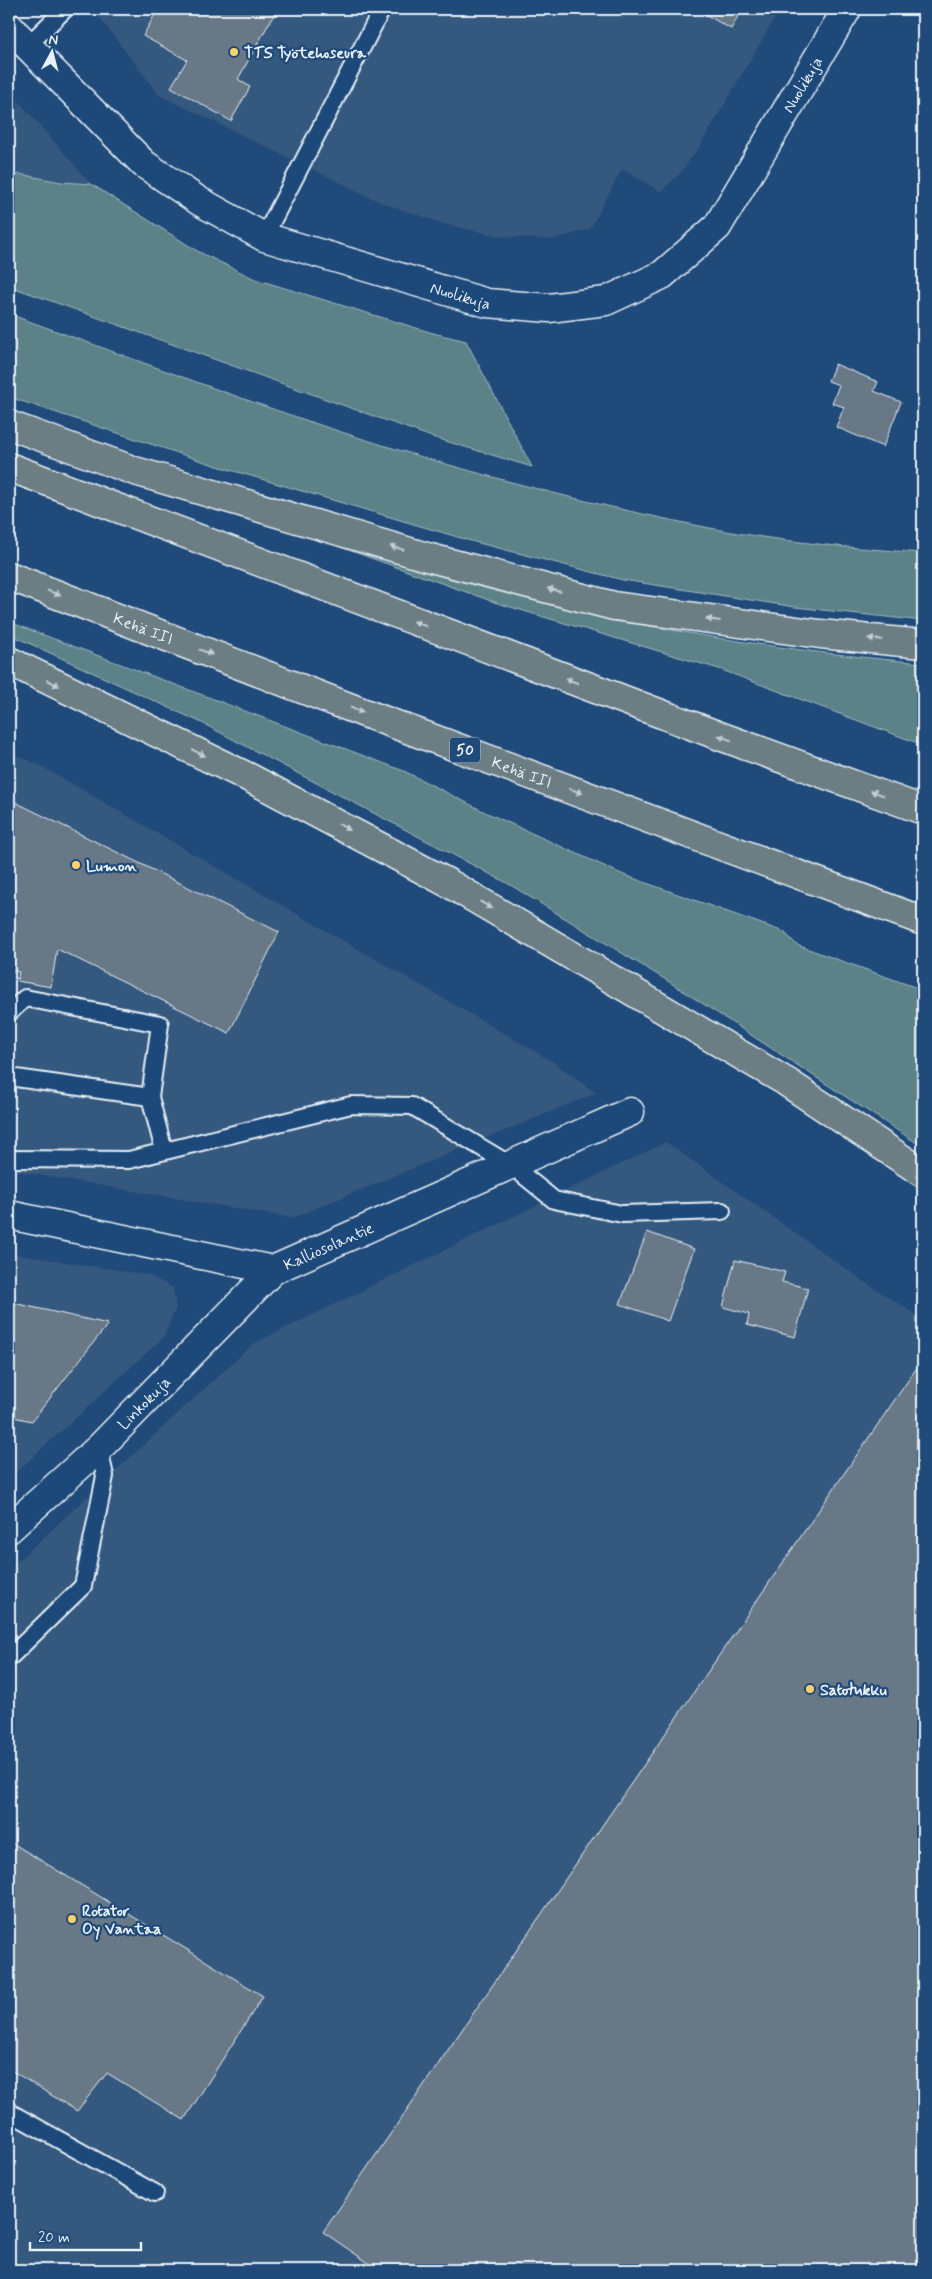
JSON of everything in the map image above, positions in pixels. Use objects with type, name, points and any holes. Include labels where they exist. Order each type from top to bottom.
[{"type":"highway","points":[[9,425],[144,474],[427,557],[614,606],[820,634],[923,644]]},
{"type":"highway","points":[[9,467],[708,732],[923,810]]},
{"type":"highway","name":"Kehä III","points":[[9,576],[367,714],[923,921]]},
{"type":"highway","points":[[9,662],[250,778],[450,884],[785,1081],[923,1173]]},
{"type":"street","name":"Nuolikuja","points":[[18,36],[144,164],[199,201],[264,237],[487,303],[549,308],[606,301],[662,275],[717,227],[847,9]]},
{"type":"street","name":"Kalliosolantie","points":[[9,1215],[273,1270],[512,1166],[630,1112]]},
{"type":"street","name":"Linkokuja","points":[[9,1529],[99,1448],[273,1270]]},
{"type":"lane","points":[[18,36],[65,9]]},
{"type":"lane","points":[[264,237],[382,9]]},
{"type":"lane","points":[[9,1013],[25,998],[160,1024],[150,1097],[164,1151]]},
{"type":"lane","points":[[9,1077],[150,1097]]},
{"type":"lane","points":[[9,1159],[130,1160],[351,1105],[412,1106],[512,1166],[554,1200],[622,1214],[722,1210]]},
{"type":"lane","points":[[9,1658],[83,1586],[105,1476],[99,1448]]},
{"type":"lane","points":[[9,2112],[155,2193]]},
{"type":"shaded area","points":[[93,9],[780,9],[702,143],[681,172],[661,192],[622,169],[590,229],[551,240],[499,236],[444,224],[380,202],[159,95]]},
{"type":"shaded area","points":[[9,90],[91,184],[61,182],[19,174],[9,183]]},
{"type":"shaded area","points":[[9,752],[41,766],[552,1061],[596,1093],[292,1218],[9,1170]]},
{"type":"shaded area","points":[[666,1142],[869,1285],[923,1319],[923,2270],[9,2270],[9,1569],[253,1344]]},
{"type":"shaded area","points":[[9,1253],[148,1275],[173,1288],[176,1308],[163,1338],[9,1479]]},
{"type":"green space","points":[[19,174],[61,182],[91,184],[199,252],[255,279],[433,333],[466,341],[532,467],[432,437],[9,286],[9,183]]},
{"type":"green space","points":[[9,314],[314,423],[510,482],[610,507],[736,533],[816,544],[923,553],[923,621],[795,607],[623,580],[471,541],[217,466],[9,397]]},
{"type":"green space","points":[[340,547],[497,591],[619,620],[771,646],[923,663],[923,745],[719,669],[497,603]]},
{"type":"green space","points":[[9,622],[404,771],[485,812],[624,875],[784,932],[797,945],[923,990],[923,1147],[671,983],[507,883],[200,722],[9,634]]},
{"type":"building","points":[[158,9],[277,9],[238,79],[250,87],[231,121],[171,87],[187,60],[143,36]]},
{"type":"building","points":[[696,9],[742,9],[731,29]]},
{"type":"building","points":[[835,364],[878,382],[874,391],[901,402],[883,447],[836,427],[844,407],[832,403],[839,385],[828,381]]},
{"type":"building","name":"Lumon","points":[[9,799],[279,932],[229,1033],[57,949],[51,987],[17,981],[19,972],[9,970]]},
{"type":"building","points":[[647,1232],[694,1249],[668,1321],[620,1304]]},
{"type":"building","points":[[735,1260],[785,1272],[782,1282],[808,1288],[795,1337],[747,1325],[749,1314],[723,1307]]},
{"type":"building","points":[[9,1302],[108,1324],[32,1421],[9,1416]]},
{"type":"building","name":"Satotukku","points":[[918,1366],[923,1369],[923,2270],[379,2270],[323,2232]]},
{"type":"building","name":"Rotator Oy Vantaa","points":[[9,1841],[263,1996],[184,2120],[107,2073],[77,2111],[9,2069]]},
{"type":"place","name":"TTS Työtehoseura","points":[[234,52]]},
{"type":"place","name":"Lumon","points":[[76,865]]},
{"type":"place","name":"Satotukku","points":[[810,1689]]},
{"type":"place","name":"Rotator Oy Vantaa","points":[[72,1919]]}]
